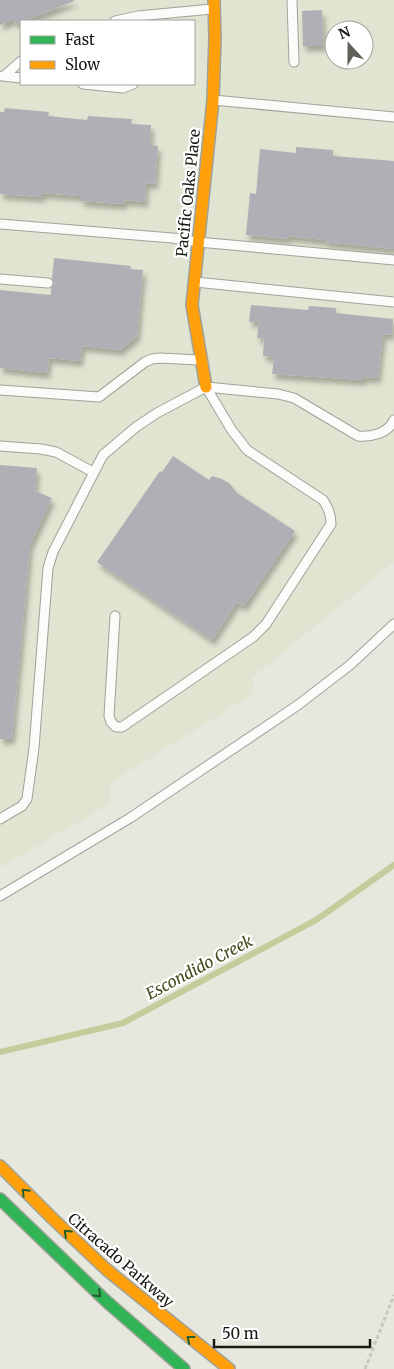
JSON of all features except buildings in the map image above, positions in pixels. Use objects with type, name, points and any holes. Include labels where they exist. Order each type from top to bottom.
[{"type":"main road","name":"Pacific Oaks Place","points":[[206,387],[192,305],[213,100],[214,4]]},
{"type":"main road","name":"Citracado Parkway","points":[[0,1166],[50,1217],[107,1270],[176,1328],[229,1369]]},
{"type":"main road","points":[[0,1199],[106,1301],[184,1369]]},
{"type":"lane","points":[[292,0],[294,62]]},
{"type":"lane","points":[[138,19],[214,4]]},
{"type":"lane","points":[[2,76],[20,62]]},
{"type":"lane","points":[[2,76],[20,78]]},
{"type":"lane","points":[[93,85],[123,88],[130,85]]},
{"type":"lane","points":[[213,100],[394,117]]},
{"type":"lane","points":[[0,224],[172,238],[394,260]]},
{"type":"lane","points":[[0,279],[48,283]]},
{"type":"lane","points":[[194,282],[394,302]]},
{"type":"lane","points":[[0,390],[100,397],[145,362],[152,359],[201,360]]},
{"type":"lane","points":[[115,616],[109,716],[111,722],[116,727],[122,727],[253,637],[266,624],[331,524],[328,507],[323,500],[247,450],[231,429],[206,387]]},
{"type":"lane","points":[[0,819],[22,806],[27,798],[34,748],[48,568],[53,552],[103,456],[136,427],[157,413],[206,387],[278,394],[294,398],[358,436],[369,437],[381,433],[394,420]]},
{"type":"lane","points":[[0,446],[56,452],[93,472]]},
{"type":"lane","points":[[0,896],[130,818],[260,732],[350,665],[394,624]]},
{"type":"path","points":[[365,1369],[394,1295]]},
{"type":"shaded area","points":[[0,0],[394,0],[394,562],[252,678],[255,693],[110,783],[111,803],[0,868]]},
{"type":"waterway","name":"Escondido Creek","points":[[0,1052],[123,1023],[316,920],[394,865]]},
{"type":"traffic: fast","points":[[0,1199],[106,1301],[184,1369]]},
{"type":"traffic: slow","points":[[206,387],[192,305],[213,100],[214,0]]},
{"type":"traffic: slow","points":[[0,1166],[107,1270],[229,1369]]}]
